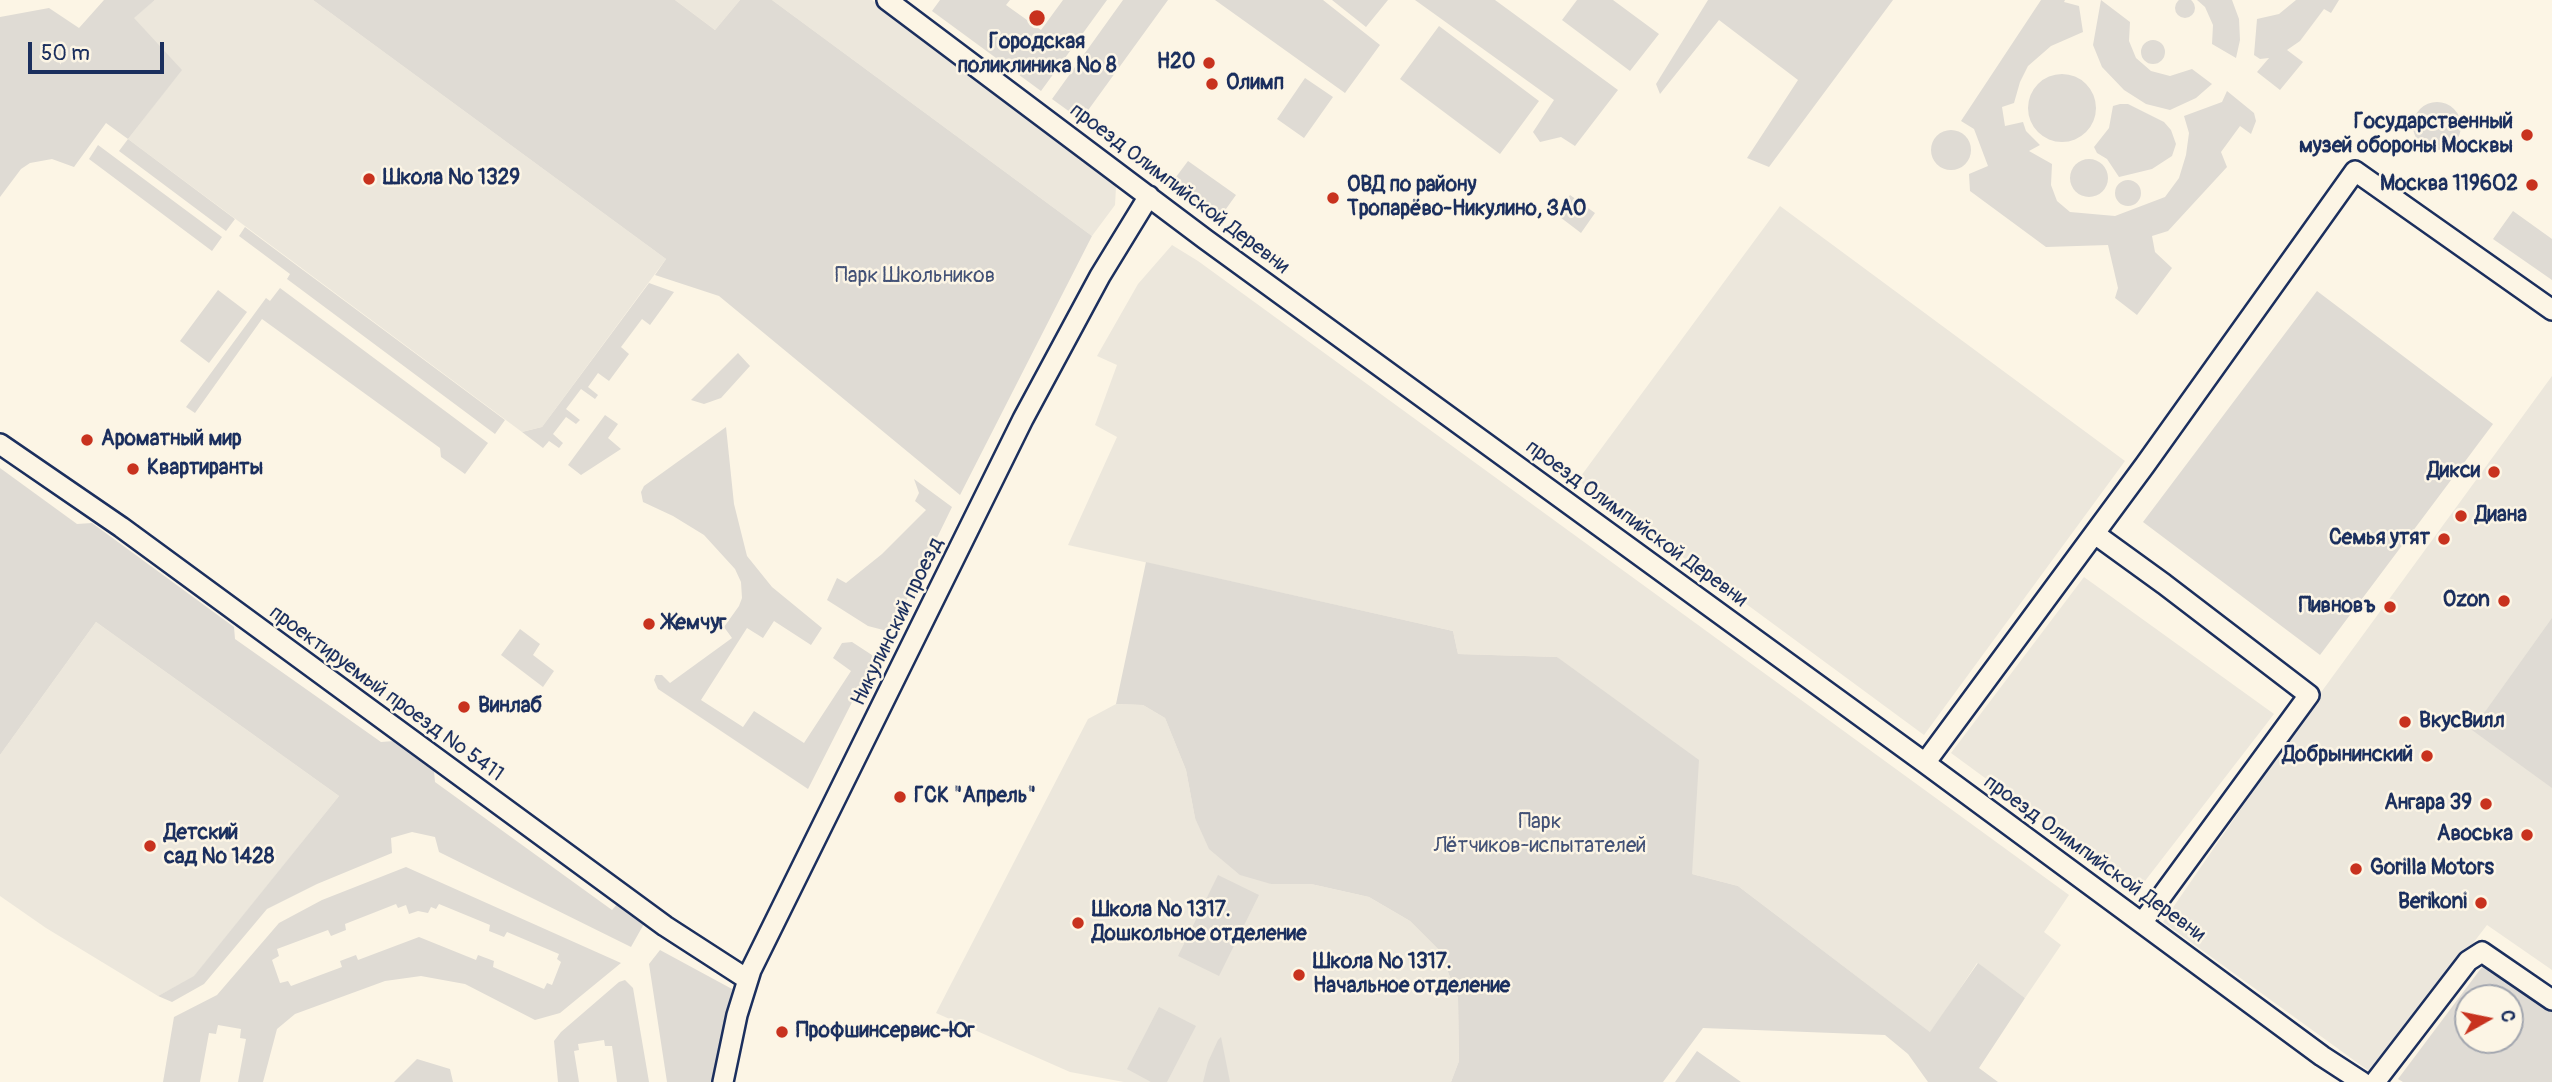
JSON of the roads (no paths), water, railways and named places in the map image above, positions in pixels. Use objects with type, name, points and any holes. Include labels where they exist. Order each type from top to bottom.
[{"type":"street","name":"проезд Олимпийской Деревни","points":[[887,0],[1149,196],[2361,1082]]},
{"type":"street","points":[[1925,762],[2095,534],[2355,172],[2552,310]]},
{"type":"street","name":"Никулинский проезд","points":[[723,1082],[747,979],[1029,407],[1100,276],[1149,196]]},
{"type":"street","name":"проектируемый проезд № 5411","points":[[0,444],[131,535],[665,926],[747,979]]},
{"type":"street","points":[[2095,534],[2309,695],[2142,923]]},
{"type":"street","points":[[2375,1082],[2468,961],[2482,952],[2552,1000]]},
{"type":"place","name":"Городская поликлиника № 8","points":[[1037,18]]},
{"type":"place","name":"H2O","points":[[1209,63]]},
{"type":"place","name":"Олимп","points":[[1212,84]]},
{"type":"place","name":"Государственный музей обороны Москвы","points":[[2527,135]]},
{"type":"place","name":"Школа № 1329","points":[[369,179]]},
{"type":"place","name":"Москва 119602","points":[[2532,185]]},
{"type":"place","name":"ОВД по району Тропарёво-Никулино, ЗАО","points":[[1333,198]]},
{"type":"place","name":"Ароматный мир","points":[[87,440]]},
{"type":"place","name":"Квартиранты","points":[[133,469]]},
{"type":"place","name":"Дикси","points":[[2494,472]]},
{"type":"place","name":"Диана","points":[[2461,516]]},
{"type":"place","name":"Семья утят","points":[[2444,539]]},
{"type":"place","name":"Ozon","points":[[2504,601]]},
{"type":"place","name":"Пивновъ","points":[[2390,607]]},
{"type":"place","name":"Жемчуг","points":[[649,624]]},
{"type":"place","name":"Винлаб","points":[[464,707]]},
{"type":"place","name":"ВкусВилл","points":[[2405,722]]},
{"type":"place","name":"Добрынинский","points":[[2427,756]]},
{"type":"place","name":"ГСК \"Апрель\"","points":[[900,797]]},
{"type":"place","name":"Ангара 39","points":[[2486,804]]},
{"type":"place","name":"Авоська","points":[[2527,835]]},
{"type":"place","name":"Детский сад № 1428","points":[[150,846]]},
{"type":"place","name":"Gorilla Motors","points":[[2356,869]]},
{"type":"place","name":"Berikoni","points":[[2481,903]]},
{"type":"place","name":"Школа № 1317. Дошкольное отделение","points":[[1078,923]]},
{"type":"place","name":"Школа № 1317. Начальное отделение","points":[[1299,975]]},
{"type":"place","name":"Профшинсервис-Юг","points":[[782,1032]]},
{"type":"park label","name":"Парк Школьников","points":[[915,277]]},
{"type":"park label","name":"Парк Лётчиков-испытателей","points":[[1540,835]]}]
